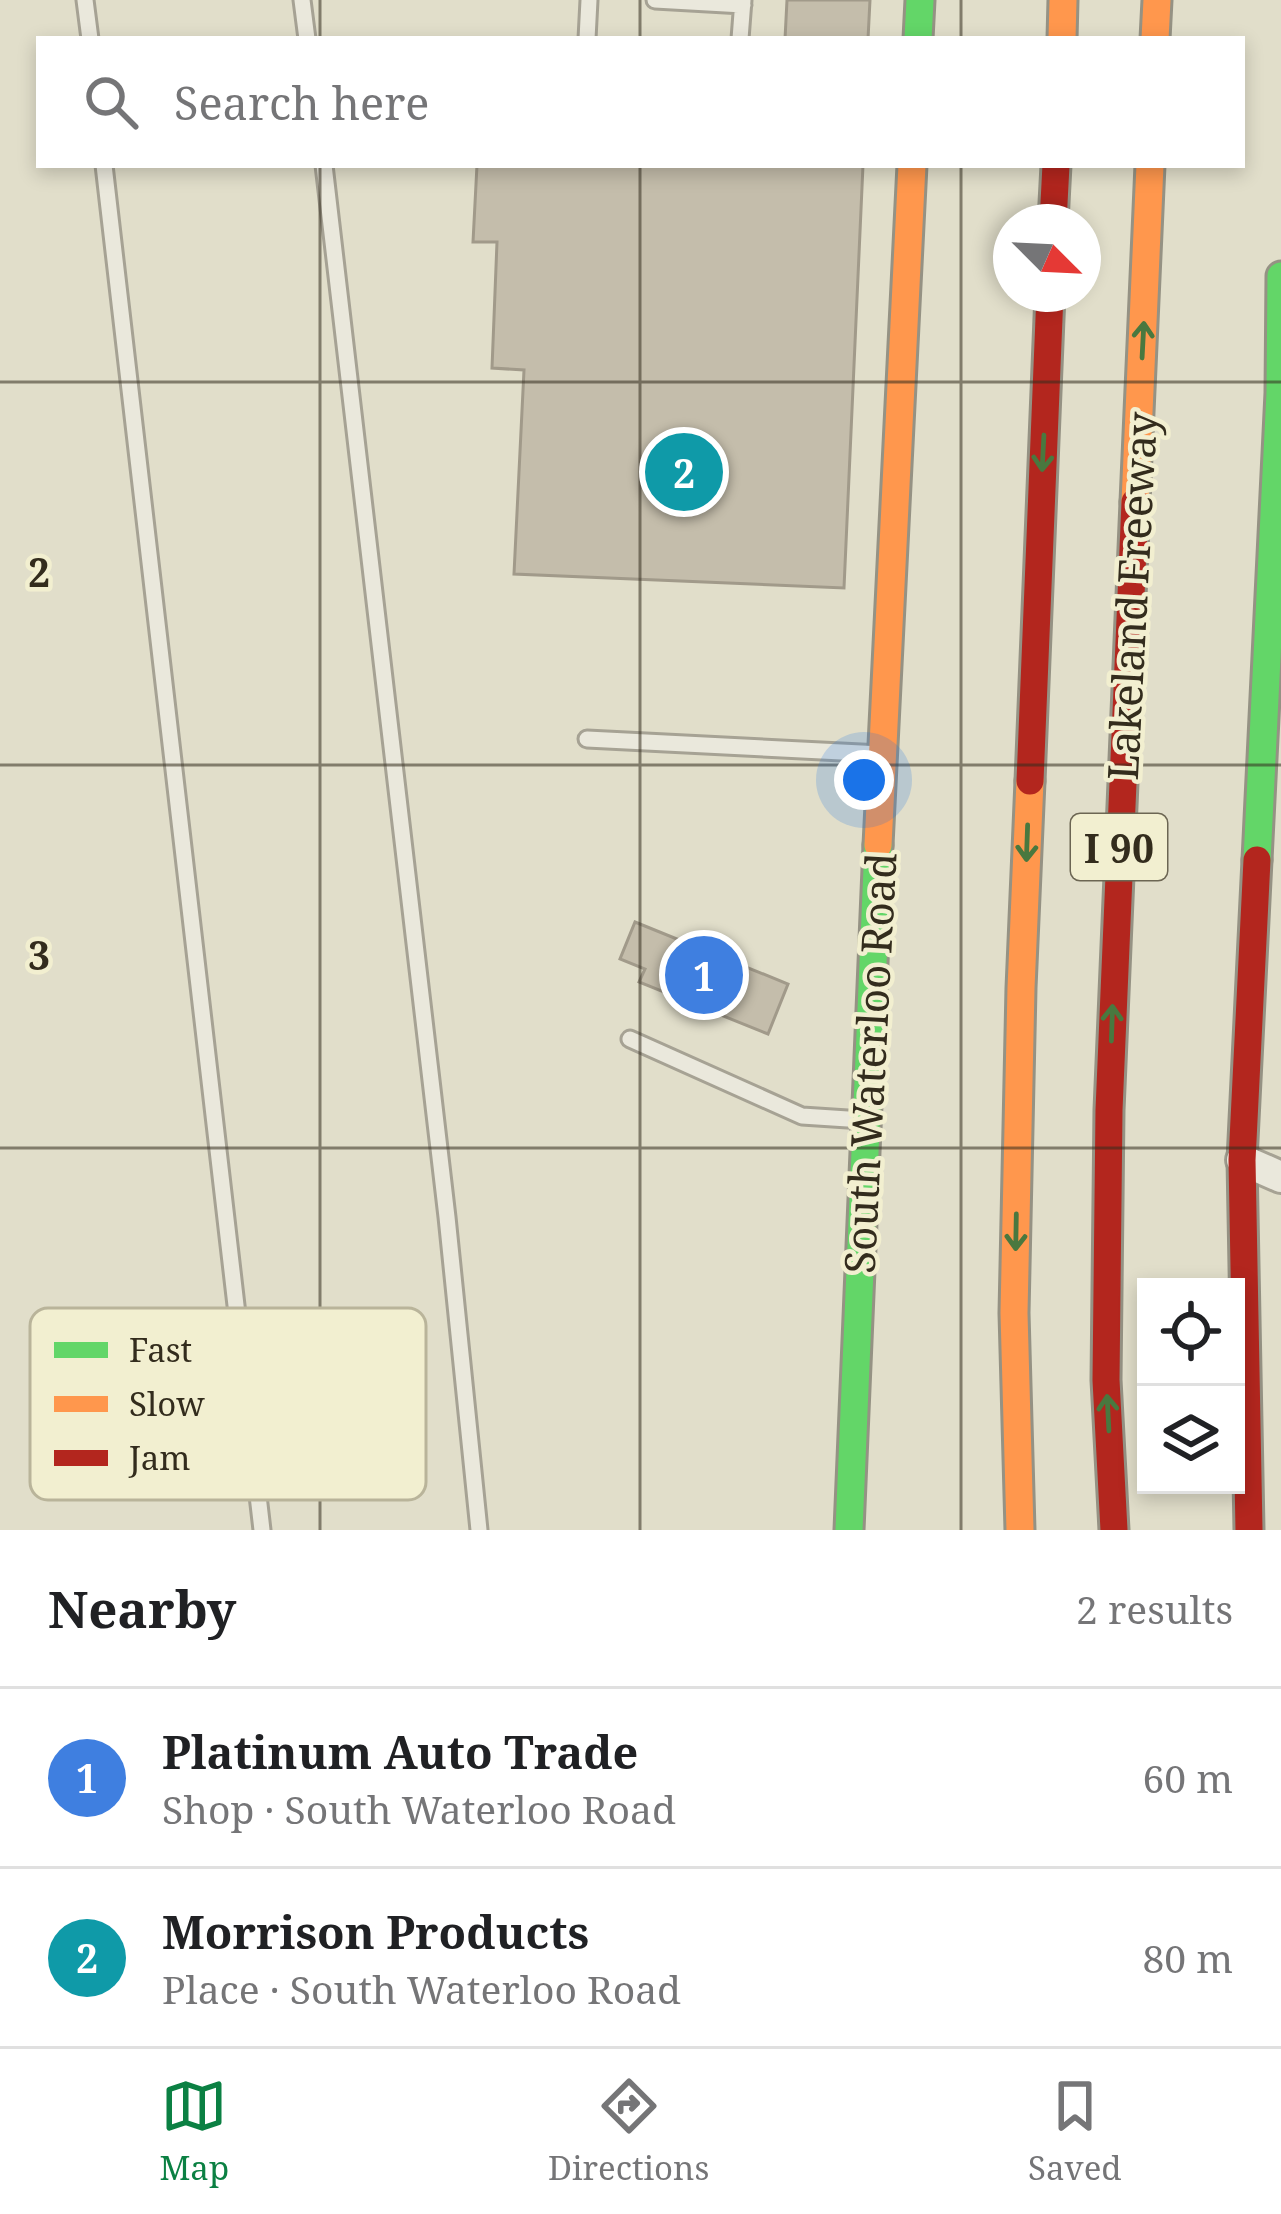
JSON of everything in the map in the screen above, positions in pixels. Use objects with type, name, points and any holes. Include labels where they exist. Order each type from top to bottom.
[{"type":"main road","points":[[918,36],[920,0]]},
{"type":"main road","points":[[1062,36],[1064,0]]},
{"type":"main road","points":[[1155,36],[1157,0]]},
{"type":"main road","name":"South Waterloo Road","points":[[849,1530],[912,168]]},
{"type":"main road","points":[[1054,204],[1056,168]]},
{"type":"main road","name":"Lakeland Freeway","points":[[1114,1530],[1106,1380],[1109,1110],[1150,168]]},
{"type":"main road","points":[[1254,1528],[1242,1160],[1269,801],[1281,276]]},
{"type":"main road","name":"I 90","points":[[1020,1530],[1014,1312],[1021,1012],[1049,312]]},
{"type":"street","points":[[1242,1160],[1281,1177]]},
{"type":"lane","points":[[85,0],[90,36]]},
{"type":"lane","points":[[302,0],[308,36]]},
{"type":"lane","points":[[587,36],[589,0]]},
{"type":"lane","points":[[655,0],[743,3],[740,36]]},
{"type":"lane","points":[[104,168],[236,1308]]},
{"type":"lane","points":[[324,168],[479,1530]]},
{"type":"lane","points":[[587,739],[884,754]]},
{"type":"lane","points":[[630,1039],[802,1116],[866,1120]]},
{"type":"lane","points":[[259,1500],[262,1530]]},
{"type":"building","points":[[787,0],[870,0],[868,36],[785,36]]},
{"type":"building","points":[[477,168],[863,168],[844,588],[514,574],[524,370],[492,368],[497,242],[473,242]]},
{"type":"building","points":[[635,922],[788,984],[768,1034],[639,982],[645,969],[620,959]]},
{"type":"traffic: fast","points":[[918,36],[920,0]]},
{"type":"traffic: fast","points":[[1257,860],[1280,393],[1281,276]]},
{"type":"traffic: fast","points":[[849,1530],[878,845]]},
{"type":"traffic: slow","points":[[1062,36],[1063,0]]},
{"type":"traffic: slow","points":[[1155,36],[1157,0]]},
{"type":"traffic: slow","points":[[878,845],[912,168]]},
{"type":"traffic: slow","points":[[1135,502],[1150,168]]},
{"type":"traffic: slow","points":[[1020,1530],[1014,1313],[1030,781]]},
{"type":"traffic: jam","points":[[1054,204],[1056,168]]},
{"type":"traffic: jam","points":[[1030,781],[1049,312]]},
{"type":"traffic: jam","points":[[1114,1530],[1106,1380],[1109,1110],[1135,502]]},
{"type":"traffic: jam","points":[[1249,1530],[1242,1160],[1257,860]]},
{"type":"place","name":"Morrison Products","points":[[684,472]]},
{"type":"place","name":"Platinum Auto Trade","points":[[704,975]]}]
